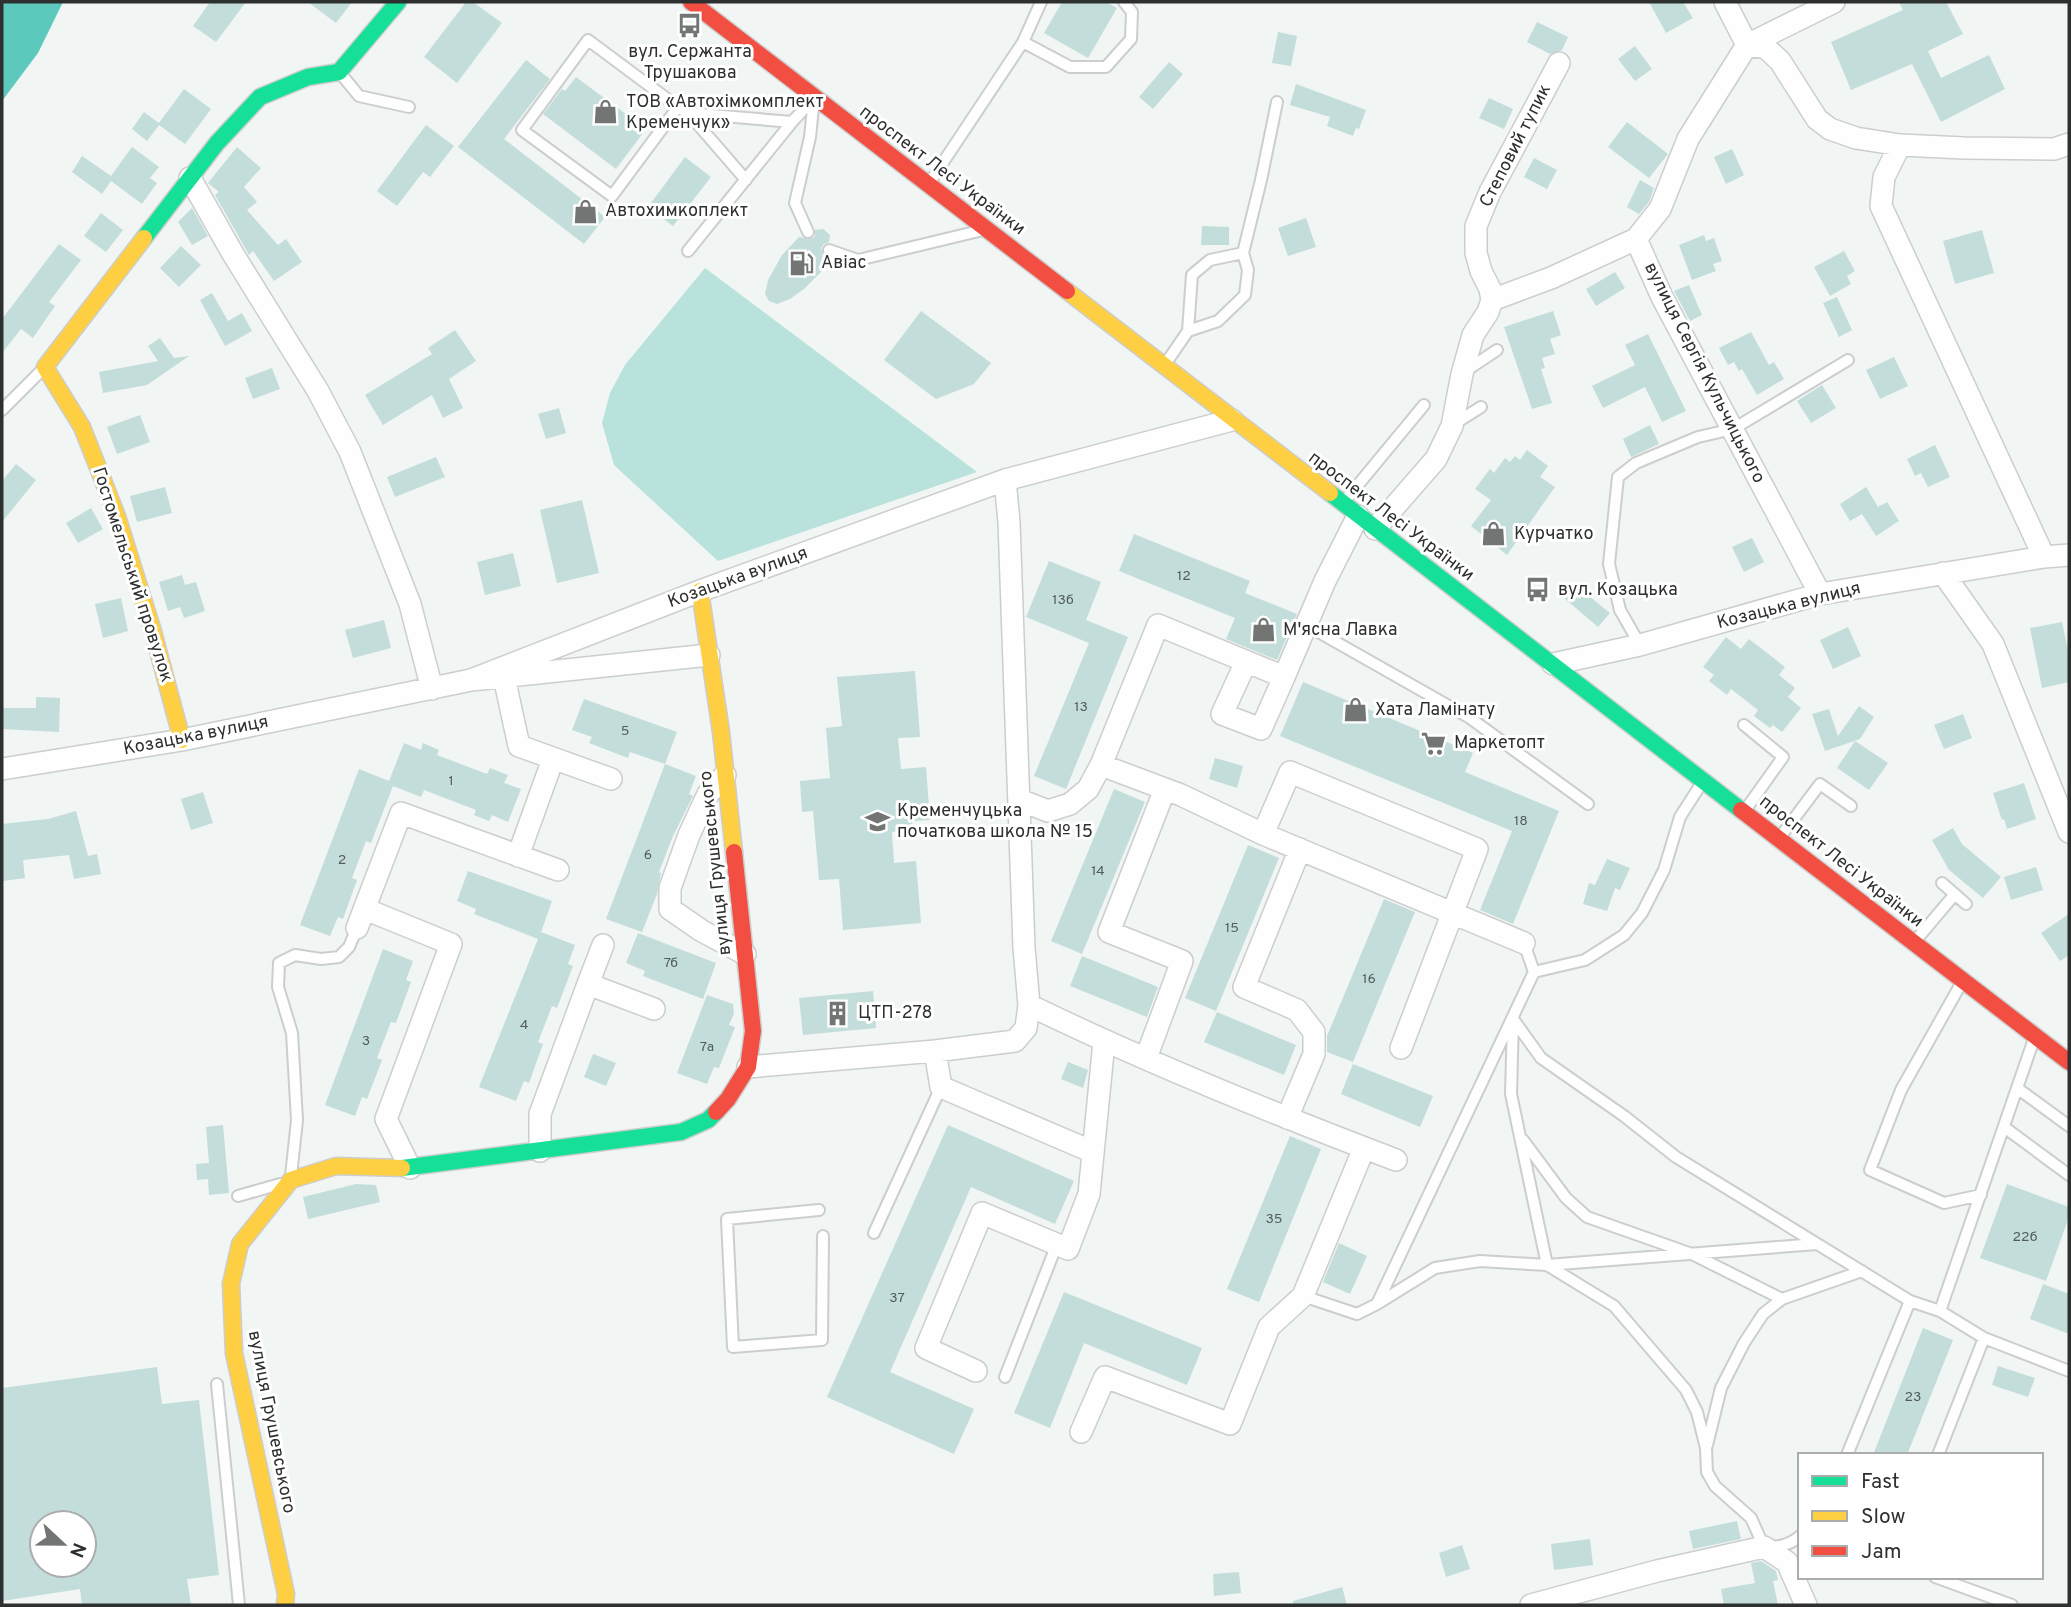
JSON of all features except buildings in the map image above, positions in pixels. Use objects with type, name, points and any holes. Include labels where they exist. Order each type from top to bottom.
[{"type":"street","points":[[45,367],[217,143],[260,97],[308,77],[339,72],[398,2]]},
{"type":"street","name":"проспект Лесі Українки","points":[[691,2],[2069,1062]]},
{"type":"street","points":[[1725,2],[1748,45]]},
{"type":"street","points":[[1375,529],[1436,459],[1452,426],[1473,335],[1488,312],[1492,300],[1551,278],[1636,239],[1660,209],[1688,139],[1748,45],[1834,2]]},
{"type":"street","points":[[1748,45],[1766,48],[1780,61],[1816,120],[1830,129],[1856,138],[1900,145],[2054,149],[2069,144]]},
{"type":"street","name":"Степовий тупик","points":[[1492,300],[1476,253],[1476,226],[1490,192],[1559,63]]},
{"type":"street","points":[[1900,145],[1884,177],[1881,206],[2044,557]]},
{"type":"street","points":[[190,177],[233,254],[318,391],[350,452],[410,604],[432,689]]},
{"type":"street","name":"вулиця Сергія Кульчицького","points":[[1636,239],[1662,297],[1820,594]]},
{"type":"street","name":"Гостомельський провулок","points":[[45,367],[82,426],[117,516],[152,628],[182,740]]},
{"type":"street","name":"Козацька вулиця","points":[[471,680],[700,591],[1005,480],[1232,420]]},
{"type":"street","points":[[291,1181],[336,1166],[410,1168],[681,1132],[708,1120],[728,1099],[748,1067],[935,1051],[1014,1041],[1026,1028],[1029,1005],[1024,948],[1005,480]]},
{"type":"street","points":[[1246,662],[1222,714],[1261,730],[1325,581],[1350,510]]},
{"type":"street","name":"Козацька вулиця","points":[[1553,664],[1640,645],[1820,594],[2069,555]]},
{"type":"street","points":[[1943,573],[1993,644],[2069,832]]},
{"type":"street","name":"вулиця Грушевського","points":[[700,591],[725,775],[753,1031],[748,1067]]},
{"type":"street","points":[[1020,800],[1048,811],[1070,804],[1088,789],[1101,765],[1158,625],[1284,677]]},
{"type":"street","name":"Козацька вулиця","points":[[2,768],[182,740],[471,680],[709,655]]},
{"type":"street","points":[[504,677],[519,746],[611,779]]},
{"type":"street","points":[[518,856],[553,759]]},
{"type":"street","points":[[1101,765],[1165,789],[1263,834],[1524,943]]},
{"type":"street","points":[[1263,834],[1290,772],[1477,849],[1401,1048]]},
{"type":"street","points":[[725,775],[708,794],[688,835],[670,888],[670,909],[702,931],[745,954]]},
{"type":"street","points":[[1146,1058],[1182,961],[1109,932],[1165,789]]},
{"type":"street","points":[[410,1168],[386,1119],[451,944],[361,919],[401,813],[558,870]]},
{"type":"street","points":[[1287,1118],[1314,1054],[1314,1032],[1297,1010],[1244,987],[1300,849]]},
{"type":"street","points":[[540,1151],[540,1114],[603,945]]},
{"type":"street","points":[[588,984],[654,1009]]},
{"type":"street","points":[[1029,1005],[1104,1042],[1396,1160]]},
{"type":"street","points":[[976,1371],[926,1349],[982,1213],[1068,1249],[1089,1194],[1104,1042]]},
{"type":"street","points":[[935,1051],[941,1087],[1093,1153]]},
{"type":"street","points":[[1080,1432],[1105,1377],[1230,1424],[1269,1327],[1303,1296],[1364,1148]]},
{"type":"street","name":"вулиця Грушевського","points":[[285,1605],[286,1594],[234,1353],[231,1284],[240,1244],[291,1181]]},
{"type":"street","points":[[1531,1605],[1657,1571],[1763,1547],[1787,1562],[1807,1605]]},
{"type":"lane","points":[[929,185],[1023,42],[1041,2]]},
{"type":"lane","points":[[1023,42],[1070,67],[1106,67],[1131,39],[1132,12],[1124,2]]},
{"type":"lane","points":[[683,110],[612,196],[522,130],[588,40],[683,110],[746,180]]},
{"type":"lane","points":[[339,72],[359,96],[409,107]]},
{"type":"lane","points":[[688,251],[814,98]]},
{"type":"lane","points":[[808,232],[795,203],[810,137],[814,98]]},
{"type":"lane","points":[[1188,331],[1218,321],[1245,295],[1248,270],[1242,253],[1277,102]]},
{"type":"lane","points":[[683,110],[792,122]]},
{"type":"lane","points":[[829,250],[858,260],[988,229]]},
{"type":"lane","points":[[1164,366],[1188,331],[1192,275],[1210,260],[1242,253]]},
{"type":"lane","points":[[1462,374],[1497,350]]},
{"type":"lane","points":[[1640,645],[1620,610],[1609,564],[1618,477],[1636,463],[1698,437],[1733,429],[1848,360]]},
{"type":"lane","points":[[2,411],[45,367]]},
{"type":"lane","points":[[1350,510],[1424,405]]},
{"type":"lane","points":[[1452,426],[1481,407]]},
{"type":"lane","points":[[1306,625],[1470,718],[1588,804]]},
{"type":"lane","points":[[1744,725],[1783,757],[1744,812]]},
{"type":"lane","points":[[1534,972],[1585,960],[1624,935],[1642,913],[1664,870],[1680,817],[1704,780]]},
{"type":"lane","points":[[1779,838],[1820,784],[1851,806]]},
{"type":"lane","points":[[1942,883],[1966,904]]},
{"type":"lane","points":[[1914,942],[1955,894]]},
{"type":"lane","points":[[239,1196],[291,1181],[298,1119],[292,1033],[278,987],[279,963],[295,955],[321,959],[339,957],[349,947],[361,919]]},
{"type":"lane","points":[[1377,1304],[1534,972],[1524,943]]},
{"type":"lane","points":[[1963,980],[1901,1090],[1870,1170],[1944,1203],[1981,1195]]},
{"type":"lane","points":[[1513,1019],[1511,1094],[1547,1265],[1614,1306],[1686,1390],[1698,1412],[1706,1448],[1707,1472],[1715,1486],[1751,1518],[1763,1547],[1780,1546],[1798,1538]]},
{"type":"lane","points":[[1513,1019],[1541,1058],[1624,1116],[1676,1157],[1910,1301],[1940,1311],[1984,1338],[2069,1371]]},
{"type":"lane","points":[[1940,1311],[2035,1035]]},
{"type":"lane","points":[[874,1233],[941,1087]]},
{"type":"lane","points":[[2017,1088],[2069,1126]]},
{"type":"lane","points":[[2004,1127],[2069,1175]]},
{"type":"lane","points":[[1520,1135],[1566,1198],[1587,1217],[1692,1254],[1782,1299]]},
{"type":"lane","points":[[819,1210],[727,1219],[733,1348],[822,1339],[823,1236]]},
{"type":"lane","points":[[1005,1377],[1057,1244]]},
{"type":"lane","points":[[1303,1296],[1357,1314],[1435,1268],[1480,1261],[1547,1265],[1817,1244]]},
{"type":"lane","points":[[1706,1448],[1721,1388],[1744,1343],[1763,1314],[1782,1299],[1862,1271]]},
{"type":"lane","points":[[1848,1453],[1910,1301]]},
{"type":"lane","points":[[1939,1453],[1984,1338]]},
{"type":"lane","points":[[217,1384],[239,1605]]},
{"type":"lane","points":[[1940,1579],[2012,1605]]},
{"type":"green space","points":[[705,268],[977,472],[718,561],[614,465],[602,423],[610,393],[625,365]]},
{"type":"water","points":[[2,2],[63,2],[38,53],[2,101]]},
{"type":"traffic: fast","points":[[144,238],[217,143],[260,97],[308,77],[339,72],[398,2]]},
{"type":"traffic: fast","points":[[1330,493],[1741,810]]},
{"type":"traffic: fast","points":[[402,1168],[681,1132],[708,1120],[716,1112]]},
{"type":"traffic: slow","points":[[144,238],[45,367],[82,427],[117,516],[152,628],[182,740]]},
{"type":"traffic: slow","points":[[1067,291],[1330,493]]},
{"type":"traffic: slow","points":[[700,591],[721,732],[734,852]]},
{"type":"traffic: slow","points":[[285,1605],[286,1594],[234,1353],[231,1284],[240,1244],[291,1180],[336,1166],[402,1168]]},
{"type":"traffic: jam","points":[[691,2],[1067,291]]},
{"type":"traffic: jam","points":[[1741,810],[2069,1062]]},
{"type":"traffic: jam","points":[[716,1112],[728,1099],[748,1067],[753,1031],[734,852]]},
{"type":"place","name":"вул. Сержанта Трушакова","points":[[690,25]]},
{"type":"place","name":"ТОВ «Автохімкомплект Кременчук»","points":[[606,112]]},
{"type":"place","name":"Автохимкоплект","points":[[585,211]]},
{"type":"place","name":"Авіас","points":[[801,263]]},
{"type":"place","name":"Курчатко","points":[[1494,534]]},
{"type":"place","name":"вул. Козацька","points":[[1538,590]]},
{"type":"place","name":"М'ясна Лавка","points":[[1263,630]]},
{"type":"place","name":"Хата Ламінату","points":[[1355,710]]},
{"type":"place","name":"Маркетопт","points":[[1434,743]]},
{"type":"place","name":"Кременчуцька початкова школа № 15","points":[[877,821]]},
{"type":"place","name":"ЦТП-278","points":[[838,1013]]}]
